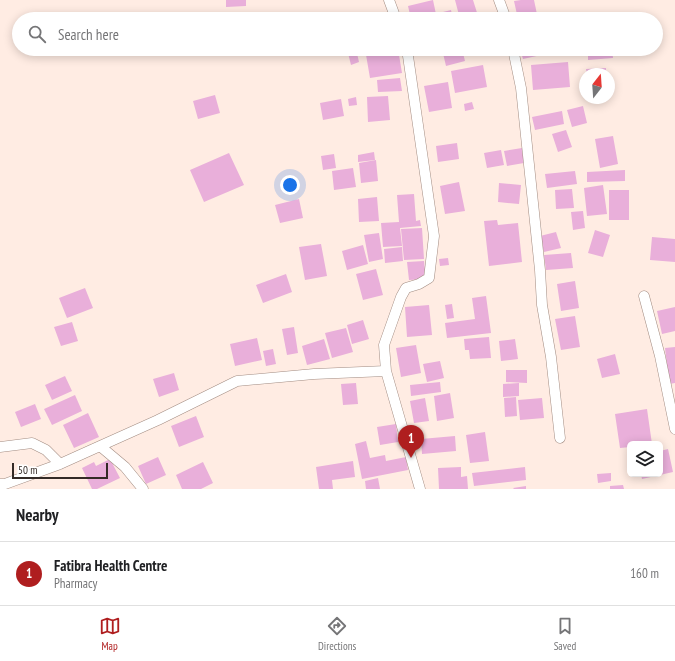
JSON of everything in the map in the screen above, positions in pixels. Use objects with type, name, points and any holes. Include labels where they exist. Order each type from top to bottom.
[{"type":"street","points":[[389,0],[393,12]]},
{"type":"street","points":[[499,0],[503,12]]},
{"type":"street","points":[[408,56],[432,222],[433,242],[429,278],[406,288],[400,297],[384,345],[386,371],[420,489]]},
{"type":"street","points":[[514,56],[521,88],[540,270],[542,305],[551,357],[560,438]]},
{"type":"street","points":[[644,296],[660,356],[675,429]]},
{"type":"street","points":[[0,484],[5,484],[60,464],[158,420],[237,381],[314,374],[386,371]]},
{"type":"street","points":[[0,447],[32,443],[46,450],[60,464]]},
{"type":"street","points":[[100,446],[125,467],[143,489]]},
{"type":"building","points":[[226,0],[246,0],[246,6],[226,7]]},
{"type":"building","points":[[433,0],[436,12],[409,12],[408,6]]},
{"type":"building","points":[[455,0],[473,0],[477,12],[458,12]]},
{"type":"building","points":[[534,0],[537,12],[516,12],[514,1]]},
{"type":"building","points":[[349,56],[358,56],[359,62],[351,65]]},
{"type":"building","points":[[366,56],[399,56],[402,73],[370,78]]},
{"type":"building","points":[[444,56],[464,56],[465,61],[446,66]]},
{"type":"building","points":[[522,56],[536,56],[523,59]]},
{"type":"building","points":[[588,56],[613,56],[613,58],[588,60]]},
{"type":"building","points":[[568,62],[570,87],[533,90],[531,65]]},
{"type":"building","points":[[483,65],[487,87],[455,93],[451,71]]},
{"type":"building","points":[[400,78],[402,91],[378,92],[377,80]]},
{"type":"building","points":[[448,82],[452,108],[429,112],[424,86]]},
{"type":"building","points":[[215,95],[220,113],[198,119],[193,101]]},
{"type":"building","points":[[388,96],[390,120],[368,122],[367,97]]},
{"type":"building","points":[[356,97],[357,105],[349,106],[348,99]]},
{"type":"building","points":[[341,99],[344,116],[323,120],[320,103]]},
{"type":"building","points":[[472,102],[474,109],[465,111],[464,104]]},
{"type":"building","points":[[583,106],[587,123],[572,127],[567,110]]},
{"type":"building","points":[[562,111],[564,124],[535,130],[532,117]]},
{"type":"building","points":[[566,130],[572,147],[558,152],[552,134]]},
{"type":"building","points":[[613,136],[618,164],[600,168],[595,139]]},
{"type":"building","points":[[457,143],[459,159],[438,162],[436,146]]},
{"type":"building","points":[[522,148],[524,163],[507,166],[504,151]]},
{"type":"building","points":[[501,150],[504,165],[487,168],[484,153]]},
{"type":"building","points":[[374,152],[375,160],[358,162],[358,155]]},
{"type":"building","points":[[229,153],[244,185],[204,202],[190,170]]},
{"type":"building","points":[[334,154],[336,168],[323,170],[321,156]]},
{"type":"building","points":[[376,160],[378,181],[361,183],[359,163]]},
{"type":"building","points":[[353,168],[356,187],[334,190],[332,171]]},
{"type":"building","points":[[625,170],[625,181],[587,182],[587,172]]},
{"type":"building","points":[[575,171],[577,184],[547,188],[545,174]]},
{"type":"building","points":[[459,182],[465,211],[445,214],[440,186]]},
{"type":"building","points":[[499,183],[521,185],[519,204],[498,202]]},
{"type":"building","points":[[603,185],[607,214],[587,216],[584,188]]},
{"type":"building","points":[[572,189],[574,208],[556,209],[555,190]]},
{"type":"building","points":[[609,190],[629,190],[629,220],[609,220]]},
{"type":"building","points":[[414,194],[416,221],[420,220],[421,226],[400,228],[402,246],[383,247],[381,223],[399,222],[397,195]]},
{"type":"building","points":[[377,197],[379,221],[359,222],[358,199]]},
{"type":"building","points":[[299,199],[303,218],[280,223],[275,205]]},
{"type":"building","points":[[583,211],[585,228],[573,230],[571,212]]},
{"type":"building","points":[[497,220],[498,225],[518,223],[522,262],[489,266],[484,221]]},
{"type":"building","points":[[422,228],[424,259],[404,260],[401,229]]},
{"type":"building","points":[[595,230],[610,235],[603,257],[588,253]]},
{"type":"building","points":[[556,232],[561,248],[544,252],[540,236]]},
{"type":"building","points":[[379,233],[383,259],[369,262],[364,235]]},
{"type":"building","points":[[652,237],[675,239],[675,262],[650,260]]},
{"type":"building","points":[[321,244],[327,276],[305,280],[299,247]]},
{"type":"building","points":[[363,245],[368,264],[347,270],[342,251]]},
{"type":"building","points":[[402,247],[403,261],[385,263],[384,249]]},
{"type":"building","points":[[571,253],[573,268],[546,270],[544,255]]},
{"type":"building","points":[[448,258],[449,265],[440,266],[439,259]]},
{"type":"building","points":[[424,261],[426,279],[409,280],[407,262]]},
{"type":"building","points":[[376,269],[383,295],[363,300],[356,274]]},
{"type":"building","points":[[286,274],[292,292],[263,303],[256,285]]},
{"type":"building","points":[[575,281],[579,308],[561,311],[557,284]]},
{"type":"building","points":[[85,288],[93,308],[67,318],[59,298]]},
{"type":"building","points":[[486,296],[491,333],[447,338],[445,323],[475,319],[472,298]]},
{"type":"building","points":[[452,304],[454,318],[447,319],[445,305]]},
{"type":"building","points":[[429,305],[432,335],[407,337],[405,307]]},
{"type":"building","points":[[675,307],[675,331],[662,334],[657,311]]},
{"type":"building","points":[[575,316],[580,347],[561,350],[555,319]]},
{"type":"building","points":[[363,320],[369,339],[352,344],[347,325]]},
{"type":"building","points":[[72,322],[78,341],[61,346],[54,327]]},
{"type":"building","points":[[294,327],[298,353],[287,355],[282,329]]},
{"type":"building","points":[[346,328],[353,352],[332,358],[325,333]]},
{"type":"building","points":[[489,337],[491,358],[470,359],[469,350],[465,350],[464,339]]},
{"type":"building","points":[[257,338],[262,360],[235,366],[230,344]]},
{"type":"building","points":[[324,339],[330,359],[307,365],[302,346]]},
{"type":"building","points":[[515,339],[518,359],[501,361],[499,341]]},
{"type":"building","points":[[416,345],[421,373],[401,377],[396,348]]},
{"type":"building","points":[[675,347],[675,383],[669,384],[665,348]]},
{"type":"building","points":[[273,349],[276,364],[266,366],[263,351]]},
{"type":"building","points":[[615,354],[620,374],[602,378],[597,359]]},
{"type":"building","points":[[440,361],[444,378],[427,382],[423,364]]},
{"type":"building","points":[[506,370],[527,370],[527,383],[506,382]]},
{"type":"building","points":[[174,373],[179,390],[159,397],[153,379]]},
{"type":"building","points":[[65,376],[72,391],[52,400],[45,385]]},
{"type":"building","points":[[440,382],[441,392],[411,396],[410,385]]},
{"type":"building","points":[[356,383],[358,404],[343,405],[341,384]]},
{"type":"building","points":[[519,383],[519,396],[503,397],[503,384]]},
{"type":"building","points":[[450,393],[454,418],[437,421],[434,396]]},
{"type":"building","points":[[75,395],[82,411],[52,425],[44,409]]},
{"type":"building","points":[[516,397],[517,416],[505,417],[504,398]]},
{"type":"building","points":[[425,398],[429,421],[414,423],[410,401]]},
{"type":"building","points":[[542,398],[544,418],[520,420],[518,400]]},
{"type":"building","points":[[35,404],[41,419],[21,427],[15,412]]},
{"type":"building","points":[[647,409],[652,441],[627,441],[627,447],[620,448],[615,414]]},
{"type":"building","points":[[88,413],[99,437],[74,448],[63,425]]},
{"type":"building","points":[[196,416],[204,437],[179,447],[171,426]]},
{"type":"building","points":[[396,424],[398,442],[380,445],[377,427]]},
{"type":"building","points":[[485,432],[489,461],[470,463],[466,435]]},
{"type":"building","points":[[455,436],[456,451],[422,454],[421,439]]},
{"type":"building","points":[[366,441],[370,458],[385,455],[386,461],[406,457],[408,470],[362,479],[355,444]]},
{"type":"building","points":[[668,449],[673,472],[663,474],[663,450]]},
{"type":"building","points":[[158,457],[166,475],[146,484],[138,466]]},
{"type":"building","points":[[110,459],[120,478],[97,489],[92,489],[82,468],[94,462],[96,466]]},
{"type":"building","points":[[353,461],[355,477],[332,480],[333,489],[319,489],[316,467]]},
{"type":"building","points":[[203,462],[213,483],[201,489],[182,489],[176,475]]},
{"type":"building","points":[[461,467],[461,477],[467,476],[468,489],[439,489],[438,468]]},
{"type":"building","points":[[525,467],[526,480],[474,486],[472,473]]},
{"type":"building","points":[[611,473],[611,481],[598,483],[597,474]]},
{"type":"building","points":[[378,478],[380,489],[366,489],[365,481]]},
{"type":"building","points":[[623,485],[624,489],[610,489],[610,486]]},
{"type":"building","points":[[526,486],[526,489],[513,488]]},
{"type":"place","name":"Fatibra Health Centre","points":[[411,458]]}]
